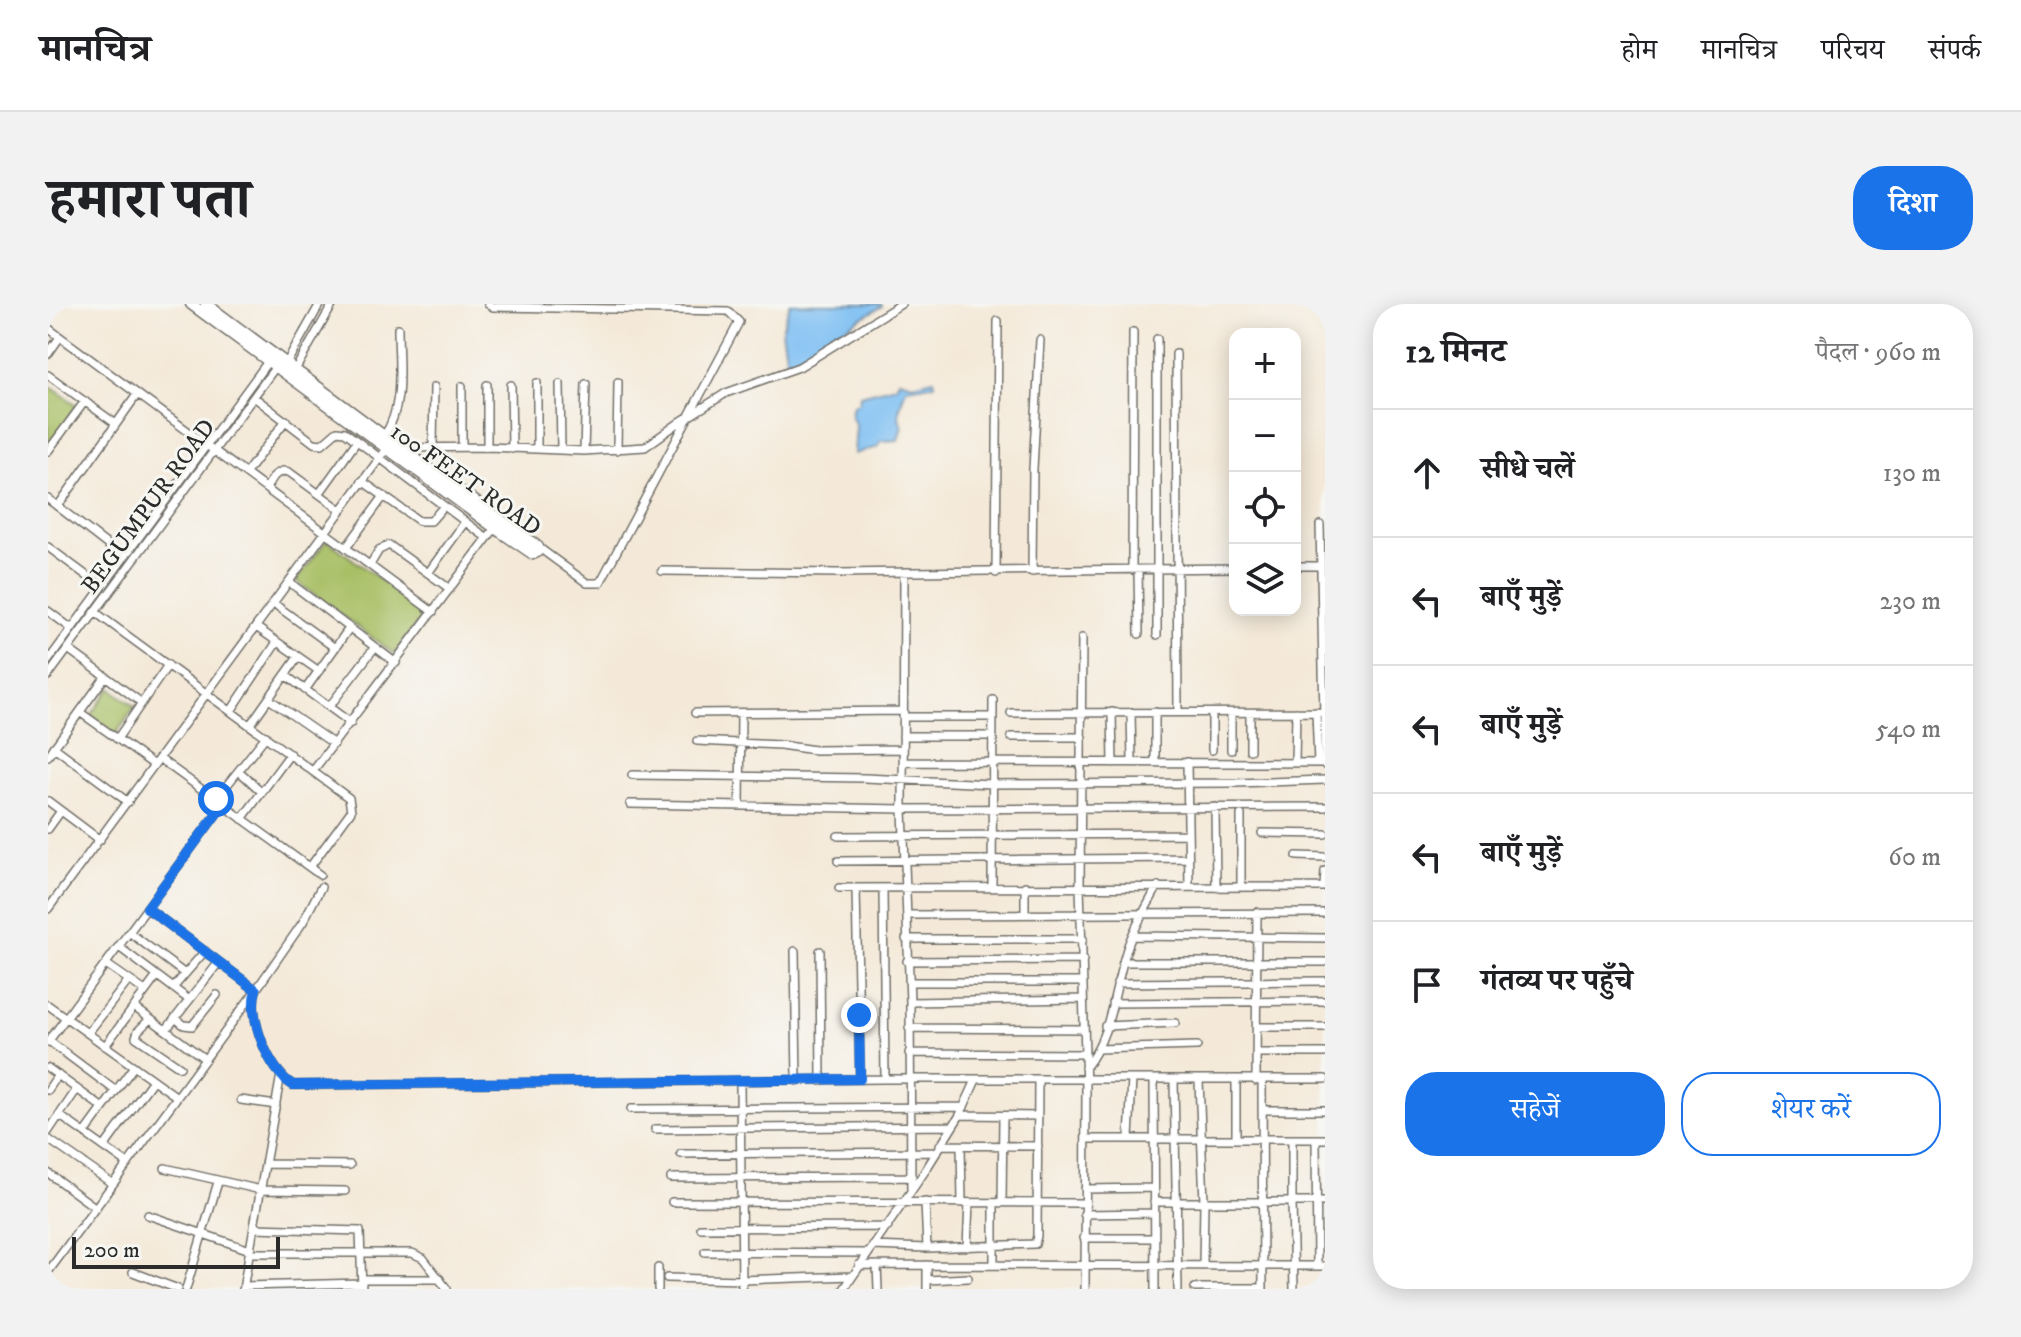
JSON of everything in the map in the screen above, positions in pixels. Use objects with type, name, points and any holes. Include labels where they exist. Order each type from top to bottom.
[{"type":"street","name":"100 FEET ROAD","points":[[191,304],[280,363],[401,448],[538,547],[537,552],[533,554],[495,528],[388,449],[280,363],[206,304]]},
{"type":"street","points":[[280,363],[320,304]]},
{"type":"street","points":[[280,363],[333,304]]},
{"type":"street","points":[[488,304],[493,307],[728,311],[739,322],[600,583],[587,583],[538,547]]},
{"type":"street","points":[[48,909],[388,449],[487,447],[584,451],[652,444],[726,393],[799,367],[888,308],[901,304]]},
{"type":"street","points":[[996,573],[998,321]]},
{"type":"street","points":[[48,328],[136,396],[246,473],[433,612]]},
{"type":"street","points":[[384,436],[394,423],[398,408],[398,328]]},
{"type":"street","points":[[1133,332],[1135,570],[1139,634]]},
{"type":"street","points":[[48,354],[60,337]]},
{"type":"street","points":[[1157,339],[1157,635]]},
{"type":"street","points":[[1032,572],[1033,469],[1040,340]]},
{"type":"street","points":[[1176,354],[1178,712]]},
{"type":"street","name":"BEGUMPUR ROAD","points":[[48,676],[211,448],[280,363]]},
{"type":"street","name":"BEGUMPUR ROAD","points":[[48,661],[123,557],[280,363]]},
{"type":"street","points":[[48,375],[116,424]]},
{"type":"street","points":[[617,450],[618,382]]},
{"type":"street","points":[[537,383],[537,449]]},
{"type":"street","points":[[560,384],[561,450]]},
{"type":"street","points":[[584,451],[586,384]]},
{"type":"street","points":[[487,385],[487,447]]},
{"type":"street","points":[[511,385],[512,449]]},
{"type":"street","points":[[462,386],[462,447]]},
{"type":"street","points":[[433,447],[434,387]]},
{"type":"street","points":[[58,506],[136,396]]},
{"type":"street","points":[[254,397],[309,440],[319,444],[341,430],[487,538]]},
{"type":"street","points":[[49,449],[85,401]]},
{"type":"street","points":[[246,473],[286,420]]},
{"type":"street","points":[[319,494],[357,441]]},
{"type":"street","points":[[266,488],[275,475],[283,471],[341,510]]},
{"type":"street","points":[[362,481],[423,522],[431,521],[444,506]]},
{"type":"street","points":[[346,548],[384,496]]},
{"type":"street","points":[[48,499],[123,557]]},
{"type":"street","points":[[428,573],[465,522]]},
{"type":"street","points":[[904,762],[1324,762],[1320,712],[1320,525]]},
{"type":"street","points":[[313,771],[495,528]]},
{"type":"street","points":[[370,565],[379,550],[389,545],[450,589]]},
{"type":"street","points":[[48,547],[102,587]]},
{"type":"street","points":[[1301,566],[1320,566]]},
{"type":"street","points":[[662,571],[996,573],[1229,568]]},
{"type":"street","points":[[114,570],[122,576]]},
{"type":"street","points":[[904,573],[903,809],[910,1002],[911,1191]]},
{"type":"street","points":[[289,582],[396,663]]},
{"type":"street","points":[[273,603],[335,648]]},
{"type":"street","points":[[48,611],[72,629]]},
{"type":"street","points":[[95,612],[349,798],[351,811],[310,867]]},
{"type":"street","points":[[256,627],[319,671]]},
{"type":"street","points":[[305,690],[350,627]]},
{"type":"street","points":[[1082,638],[1080,886],[1086,1139],[1085,1289]]},
{"type":"street","points":[[231,711],[277,642]]},
{"type":"street","points":[[329,707],[375,647]]},
{"type":"street","points":[[68,649],[142,703]]},
{"type":"street","points":[[250,725],[298,657]]},
{"type":"street","points":[[117,739],[168,665]]},
{"type":"street","points":[[285,675],[351,723]]},
{"type":"street","points":[[48,756],[105,677]]},
{"type":"street","points":[[269,699],[334,744]]},
{"type":"street","points":[[992,886],[993,700]]},
{"type":"street","points":[[1112,712],[1113,763]]},
{"type":"street","points":[[1131,712],[1132,762]]},
{"type":"street","points":[[1155,712],[1155,762]]},
{"type":"street","points":[[1295,763],[1296,712]]},
{"type":"street","points":[[1011,713],[1320,712]]},
{"type":"street","points":[[81,713],[117,739],[216,799],[320,875]]},
{"type":"street","points":[[695,713],[993,717]]},
{"type":"street","points":[[740,806],[741,713]]},
{"type":"street","points":[[1212,713],[1212,750]]},
{"type":"street","points":[[1231,713],[1231,750]]},
{"type":"street","points":[[1250,713],[1250,750]]},
{"type":"street","points":[[216,799],[266,736]]},
{"type":"street","points":[[903,736],[993,736]]},
{"type":"street","points":[[1011,737],[1082,737]]},
{"type":"street","points":[[697,741],[815,750],[903,749]]},
{"type":"street","points":[[54,747],[128,802]]},
{"type":"street","points":[[242,819],[290,754]]},
{"type":"street","points":[[1187,762],[1189,886]]},
{"type":"street","points":[[239,771],[262,792]]},
{"type":"street","points":[[632,775],[992,784],[1325,780]]},
{"type":"street","points":[[48,801],[100,840]]},
{"type":"street","points":[[630,804],[903,809],[1325,807]]},
{"type":"street","points":[[116,1091],[48,1041],[223,805]]},
{"type":"street","points":[[1215,807],[1216,886]]},
{"type":"street","points":[[48,829],[61,811]]},
{"type":"street","points":[[1241,815],[1241,886]]},
{"type":"street","points":[[1262,833],[1325,834]]},
{"type":"street","points":[[838,836],[1188,834]]},
{"type":"street","points":[[1297,856],[1325,857]]},
{"type":"street","points":[[838,861],[1188,858]]},
{"type":"street","points":[[839,888],[1325,887],[1325,871]]},
{"type":"street","points":[[1025,886],[1025,914]]},
{"type":"street","points":[[1085,1068],[1097,1049],[1132,936],[1158,886]]},
{"type":"street","points":[[48,1272],[256,990],[303,922],[321,887]]},
{"type":"street","points":[[883,888],[885,1079]]},
{"type":"street","points":[[856,889],[860,1079]]},
{"type":"street","points":[[147,908],[256,990]]},
{"type":"street","points":[[1195,1288],[1263,1288],[1257,912]]},
{"type":"street","points":[[907,915],[1325,913]]},
{"type":"street","points":[[129,932],[185,974]]},
{"type":"street","points":[[1132,936],[1325,938]]},
{"type":"street","points":[[906,939],[1083,939]]},
{"type":"street","points":[[119,947],[188,999]]},
{"type":"street","points":[[173,988],[205,951]]},
{"type":"street","points":[[795,951],[797,1081]]},
{"type":"street","points":[[820,951],[821,1081]]},
{"type":"street","points":[[907,961],[1083,960]]},
{"type":"street","points":[[166,1030],[219,962]]},
{"type":"street","points":[[1123,962],[1325,962]]},
{"type":"street","points":[[106,964],[145,991]]},
{"type":"street","points":[[105,1046],[157,976]]},
{"type":"street","points":[[88,1033],[129,980]]},
{"type":"street","points":[[1117,983],[1325,981]]},
{"type":"street","points":[[909,982],[1083,982]]},
{"type":"street","points":[[256,990],[252,1010],[256,1025],[281,1074],[287,1082],[299,1086],[860,1079],[1325,1079]]},
{"type":"street","points":[[175,1018],[184,1025],[192,1026],[217,995]]},
{"type":"street","points":[[910,1002],[1083,999]]},
{"type":"street","points":[[1112,1003],[1325,1001]]},
{"type":"street","points":[[48,1005],[177,1097]]},
{"type":"street","points":[[134,1007],[205,1059]]},
{"type":"street","points":[[150,1019],[136,1037],[180,1067]]},
{"type":"street","points":[[1105,1026],[1175,1023]]},
{"type":"street","points":[[1258,1027],[1325,1027]]},
{"type":"street","points":[[909,1028],[1083,1029]]},
{"type":"street","points":[[1097,1049],[1197,1046]]},
{"type":"street","points":[[909,1053],[1084,1054]]},
{"type":"street","points":[[1257,1053],[1325,1053]]},
{"type":"street","points":[[85,1133],[134,1066]]},
{"type":"street","points":[[48,1068],[103,1108]]},
{"type":"street","points":[[281,1074],[244,1288],[440,1279]]},
{"type":"street","points":[[48,1090],[58,1075]]},
{"type":"street","points":[[873,1246],[927,1248],[1035,1244],[1038,1079]]},
{"type":"street","points":[[1129,1139],[1132,1079]]},
{"type":"street","points":[[1154,1079],[1155,1289]]},
{"type":"street","points":[[104,1147],[153,1080]]},
{"type":"street","points":[[844,1289],[888,1227],[962,1111],[976,1080]]},
{"type":"street","points":[[1174,1080],[1178,1289]]},
{"type":"street","points":[[1199,1081],[1204,1201],[1203,1266]]},
{"type":"street","points":[[1236,1081],[1236,1139]]},
{"type":"street","points":[[740,1082],[742,1284]]},
{"type":"street","points":[[48,1132],[77,1089]]},
{"type":"street","points":[[241,1100],[276,1105]]},
{"type":"street","points":[[631,1109],[911,1106],[1003,1116],[1038,1116]]},
{"type":"street","points":[[1262,1110],[1325,1110]]},
{"type":"street","points":[[59,1115],[128,1164]]},
{"type":"street","points":[[994,1265],[1003,1116]]},
{"type":"street","points":[[655,1129],[952,1126]]},
{"type":"street","points":[[48,1139],[113,1184]]},
{"type":"street","points":[[859,1265],[1321,1266],[1321,1139],[1086,1139]]},
{"type":"street","points":[[1292,1139],[1294,1289]]},
{"type":"street","points":[[961,1146],[967,1247]]},
{"type":"street","points":[[681,1154],[1038,1146]]},
{"type":"street","points":[[266,1164],[350,1165]]},
{"type":"street","points":[[165,1168],[261,1190],[345,1191]]},
{"type":"street","points":[[48,1173],[96,1208]]},
{"type":"street","points":[[671,1178],[912,1177]]},
{"type":"street","points":[[186,1289],[218,1182]]},
{"type":"street","points":[[1085,1189],[1154,1188]]},
{"type":"street","points":[[672,1202],[1085,1203]]},
{"type":"street","points":[[925,1202],[927,1248]]},
{"type":"street","points":[[1154,1202],[1321,1202]]},
{"type":"street","points":[[1084,1214],[1154,1213]]},
{"type":"street","points":[[148,1215],[250,1252],[418,1254],[447,1289]]},
{"type":"street","points":[[701,1228],[888,1227]]},
{"type":"street","points":[[254,1228],[355,1229],[362,1233],[362,1284]]},
{"type":"street","points":[[1084,1238],[1154,1238]]},
{"type":"street","points":[[705,1252],[867,1253]]},
{"type":"street","points":[[877,1265],[878,1289]]},
{"type":"street","points":[[927,1265],[927,1284],[968,1278]]},
{"type":"street","points":[[658,1268],[658,1289]]},
{"type":"street","points":[[133,1272],[178,1289]]},
{"type":"street","points":[[667,1278],[742,1284],[852,1276]]},
{"type":"street","points":[[952,1279],[953,1289]]},
{"type":"green space","points":[[48,385],[77,405],[50,443],[48,441]]},
{"type":"green space","points":[[327,540],[425,613],[394,654],[296,581]]},
{"type":"green space","points":[[110,688],[135,707],[116,734],[91,715]]},
{"type":"water","points":[[790,304],[882,306],[787,362],[782,330]]},
{"type":"water","points":[[934,379],[935,384],[906,388],[899,412],[902,426],[898,440],[881,441],[878,447],[854,454],[856,426],[851,415],[860,395],[896,386],[899,380],[913,384]]},
{"type":"route","points":[[216,799],[223,805],[147,908],[256,990],[252,1010],[256,1025],[281,1074],[293,1085],[860,1079],[859,1015]]}]
